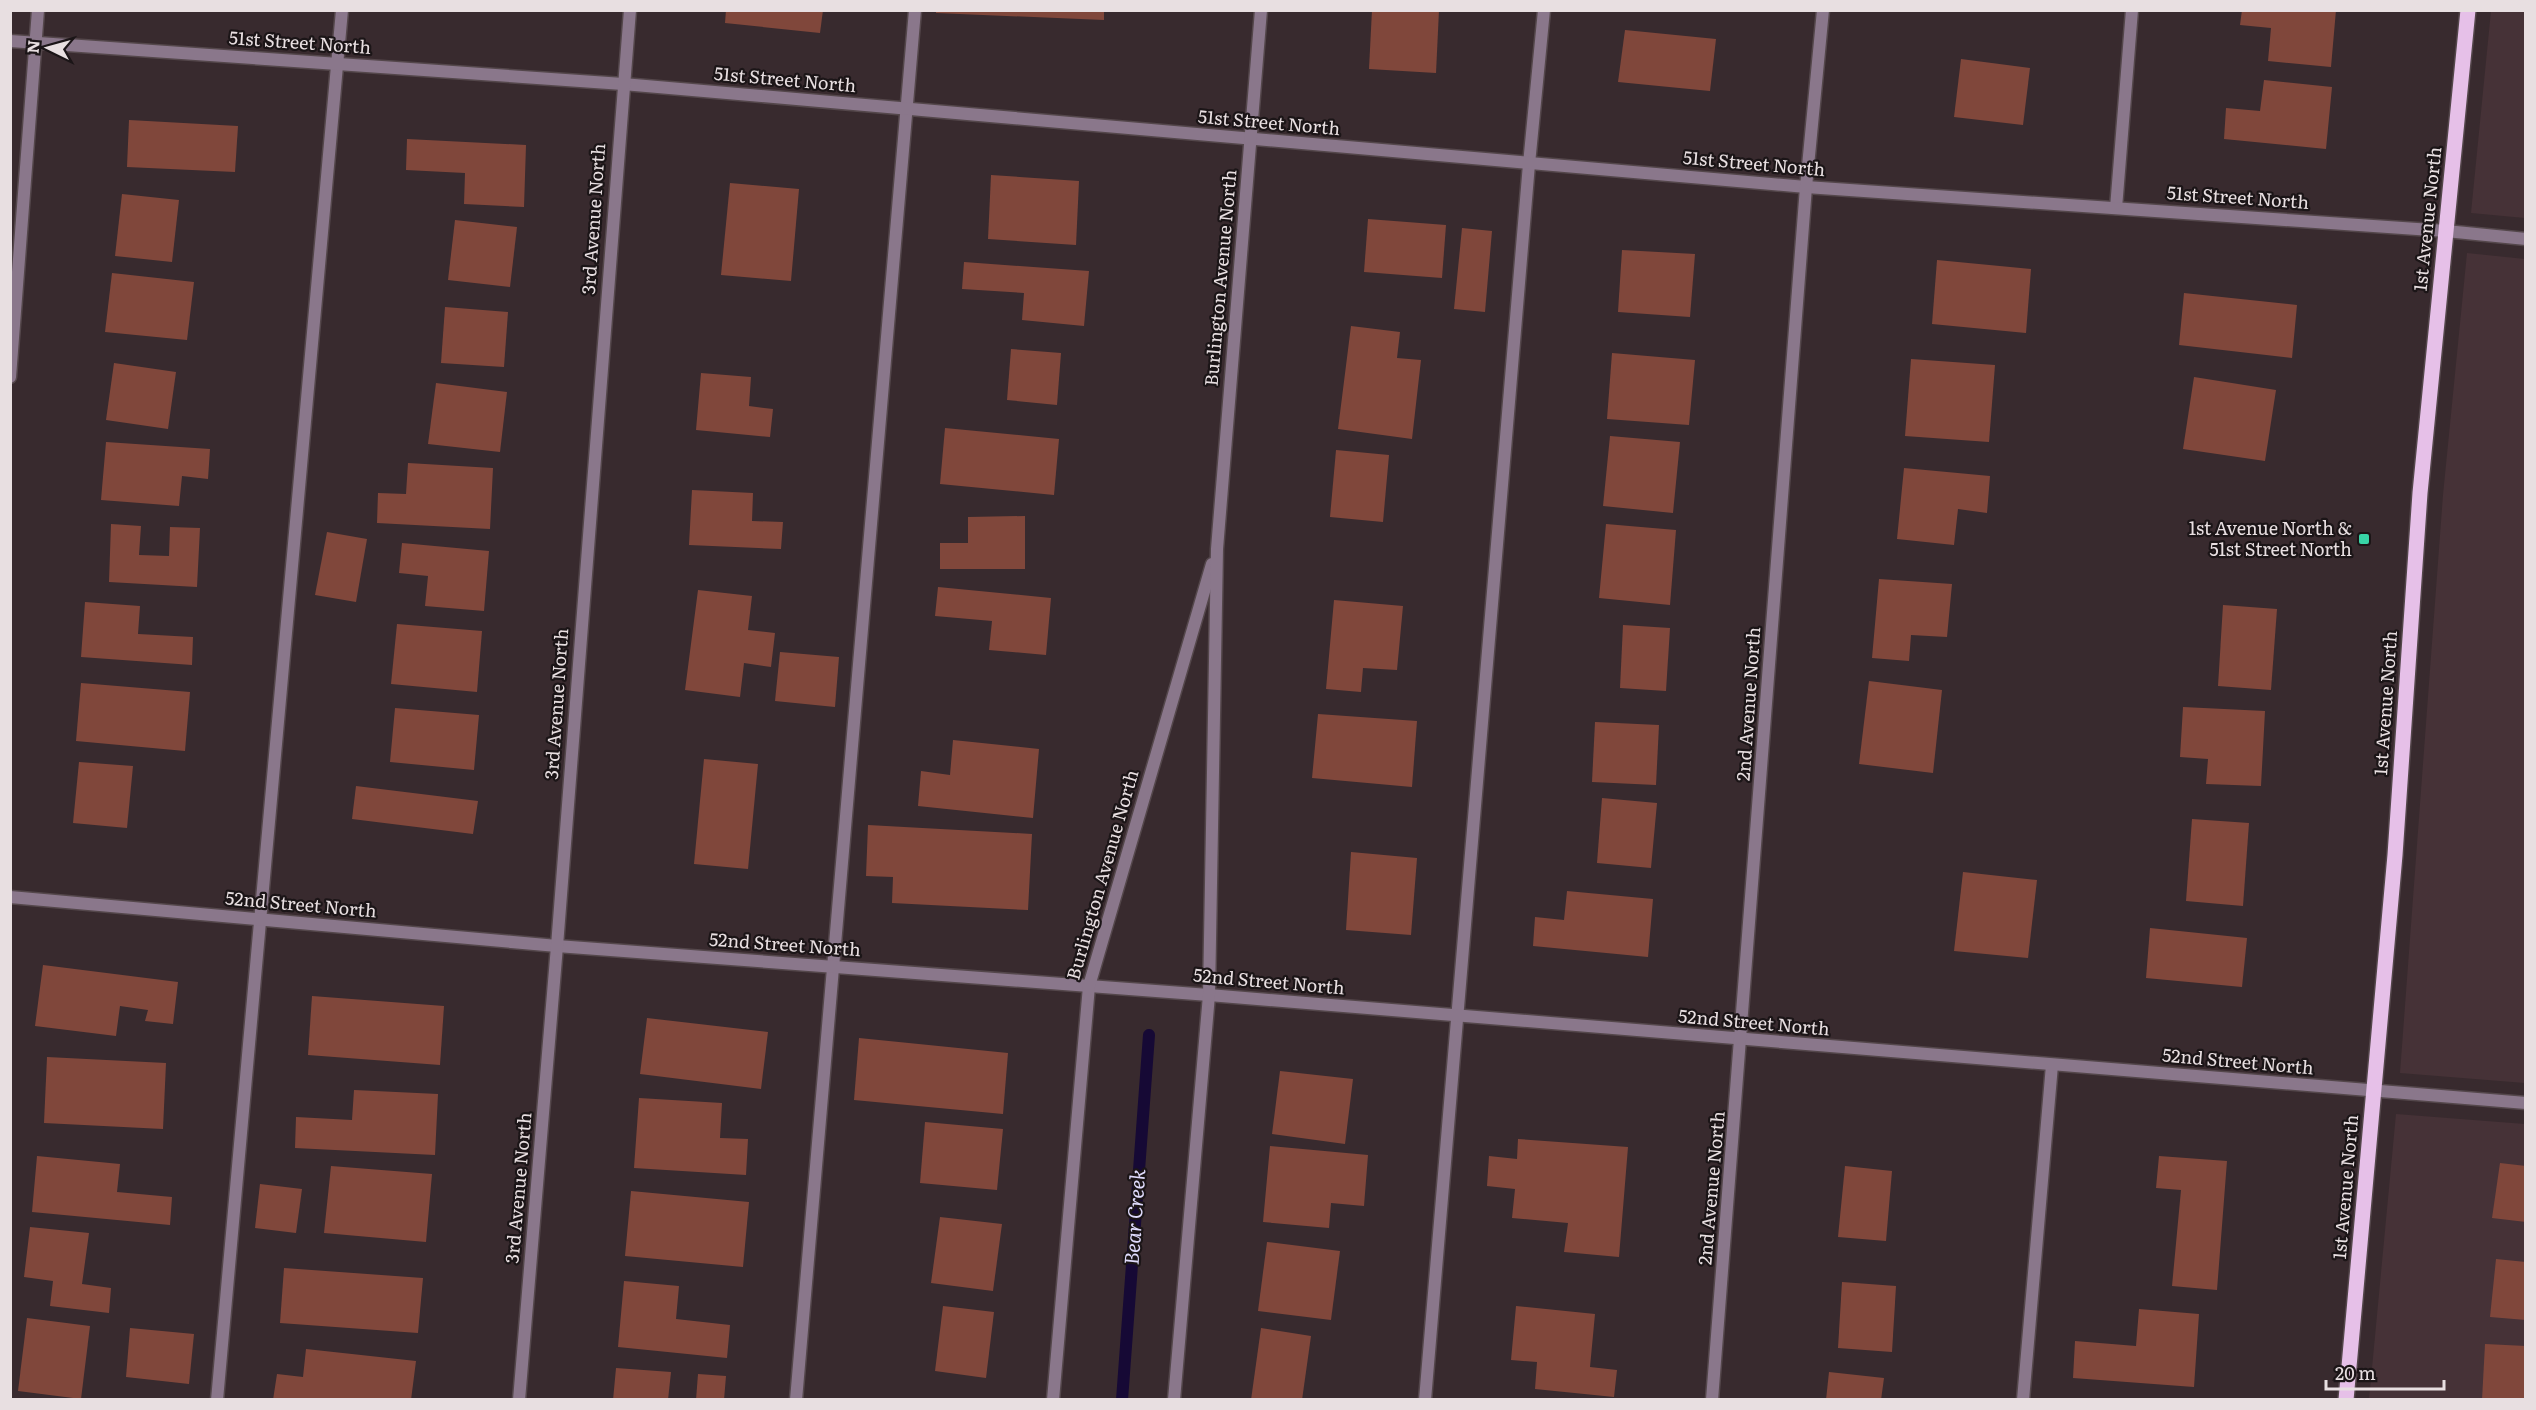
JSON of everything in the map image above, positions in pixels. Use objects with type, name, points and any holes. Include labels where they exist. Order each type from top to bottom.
[{"type":"main road","name":"1st Avenue North","points":[[2346,1400],[2395,855],[2420,493],[2468,10]]},
{"type":"street","points":[[10,377],[38,10]]},
{"type":"street","points":[[217,1400],[342,10]]},
{"type":"street","name":"3rd Avenue North","points":[[519,1400],[630,10]]},
{"type":"street","points":[[796,1400],[915,10]]},
{"type":"street","name":"Burlington Avenue North","points":[[1174,1400],[1209,995],[1217,549],[1261,10]]},
{"type":"street","points":[[1425,1400],[1456,1016],[1544,10]]},
{"type":"street","name":"2nd Avenue North","points":[[1712,1400],[1742,1041],[1806,187],[1823,10]]},
{"type":"street","points":[[2116,208],[2132,10]]},
{"type":"street","name":"51st Street North","points":[[10,41],[623,84],[1806,187],[2526,238]]},
{"type":"street","name":"Burlington Avenue North","points":[[1053,1400],[1089,986],[1217,549]]},
{"type":"street","name":"52nd Street North","points":[[10,897],[557,946],[1209,995],[1742,1041],[2526,1103]]},
{"type":"street","points":[[2023,1400],[2052,1065]]},
{"type":"shaded area","points":[[2491,11],[2525,11],[2525,218],[2471,213]]},
{"type":"shaded area","points":[[2467,253],[2525,259],[2525,1083],[2400,1073],[2443,495]]},
{"type":"shaded area","points":[[2396,1114],[2525,1124],[2525,1399],[2369,1400]]},
{"type":"building","points":[[726,10],[823,10],[820,33],[725,23]]},
{"type":"building","points":[[936,10],[1104,10],[1104,20],[936,13]]},
{"type":"building","points":[[1372,10],[1439,10],[1436,73],[1369,69]]},
{"type":"building","points":[[2242,10],[2336,10],[2331,67],[2268,61],[2271,28],[2240,25]]},
{"type":"building","points":[[1625,30],[1716,39],[1710,91],[1618,82]]},
{"type":"building","points":[[1961,59],[2030,68],[2023,125],[1954,117]]},
{"type":"building","points":[[2264,80],[2332,87],[2326,149],[2224,139],[2226,108],[2260,111]]},
{"type":"building","points":[[129,120],[238,126],[235,172],[127,167]]},
{"type":"building","points":[[407,139],[526,145],[524,207],[464,204],[465,173],[406,170]]},
{"type":"building","points":[[991,175],[1079,181],[1076,245],[988,239]]},
{"type":"building","points":[[730,183],[799,189],[791,281],[721,275]]},
{"type":"building","points":[[122,194],[179,200],[172,262],[115,256]]},
{"type":"building","points":[[1368,219],[1446,225],[1442,278],[1364,272]]},
{"type":"building","points":[[455,220],[517,227],[510,287],[448,280]]},
{"type":"building","points":[[1462,228],[1492,231],[1485,312],[1454,309]]},
{"type":"building","points":[[1622,250],[1695,254],[1690,317],[1618,312]]},
{"type":"building","points":[[1937,260],[2031,269],[2026,333],[1932,324]]},
{"type":"building","points":[[964,262],[1089,271],[1084,326],[1022,320],[1024,293],[962,289]]},
{"type":"building","points":[[112,273],[194,282],[187,340],[105,332]]},
{"type":"building","points":[[2184,293],[2297,305],[2292,358],[2179,345]]},
{"type":"building","points":[[445,307],[508,312],[504,367],[441,363]]},
{"type":"building","points":[[1351,326],[1400,332],[1397,358],[1421,360],[1412,439],[1338,429]]},
{"type":"building","points":[[1011,349],[1061,353],[1057,405],[1007,400]]},
{"type":"building","points":[[1612,353],[1695,360],[1689,425],[1607,419]]},
{"type":"building","points":[[1911,359],[1995,365],[1989,442],[1905,436]]},
{"type":"building","points":[[114,363],[176,372],[168,429],[106,420]]},
{"type":"building","points":[[701,373],[751,377],[749,406],[773,409],[770,437],[696,430]]},
{"type":"building","points":[[2194,377],[2276,390],[2265,461],[2183,449]]},
{"type":"building","points":[[436,383],[507,392],[500,452],[428,444]]},
{"type":"building","points":[[945,428],[1059,439],[1054,495],[940,484]]},
{"type":"building","points":[[1610,436],[1680,442],[1673,513],[1603,506]]},
{"type":"building","points":[[106,442],[210,449],[208,479],[182,476],[179,506],[101,500]]},
{"type":"building","points":[[1336,450],[1389,455],[1383,522],[1330,517]]},
{"type":"building","points":[[408,463],[493,468],[490,529],[377,523],[378,493],[406,494]]},
{"type":"building","points":[[1904,468],[1990,476],[1987,513],[1958,509],[1954,545],[1897,539]]},
{"type":"building","points":[[692,490],[753,493],[752,521],[783,522],[781,549],[689,545]]},
{"type":"building","points":[[1025,516],[1025,569],[940,569],[940,543],[968,543],[968,517]]},
{"type":"building","points":[[111,524],[141,526],[139,555],[169,556],[170,527],[200,528],[197,587],[109,582]]},
{"type":"building","points":[[1606,524],[1676,530],[1670,605],[1599,598]]},
{"type":"building","points":[[327,532],[367,539],[356,602],[315,595]]},
{"type":"building","points":[[402,543],[489,551],[484,611],[425,606],[428,576],[399,573]]},
{"type":"building","points":[[1879,579],[1952,584],[1947,637],[1911,635],[1909,661],[1872,658]]},
{"type":"building","points":[[938,587],[1051,598],[1046,655],[989,650],[992,621],[935,616]]},
{"type":"building","points":[[698,590],[752,596],[748,630],[775,633],[771,667],[744,663],[740,697],[685,690]]},
{"type":"building","points":[[1334,600],[1403,606],[1397,670],[1363,668],[1361,692],[1326,689]]},
{"type":"building","points":[[85,602],[140,606],[138,634],[193,637],[192,665],[81,657]]},
{"type":"building","points":[[2223,605],[2277,609],[2271,690],[2218,686]]},
{"type":"building","points":[[397,624],[482,631],[477,692],[391,684]]},
{"type":"building","points":[[1623,625],[1670,628],[1666,691],[1620,688]]},
{"type":"building","points":[[780,652],[839,657],[835,707],[775,701]]},
{"type":"building","points":[[1869,681],[1942,690],[1933,773],[1859,764]]},
{"type":"building","points":[[81,683],[190,692],[185,751],[76,741]]},
{"type":"building","points":[[2183,707],[2265,711],[2261,786],[2206,784],[2208,759],[2180,757]]},
{"type":"building","points":[[395,708],[479,715],[474,770],[390,762]]},
{"type":"building","points":[[1318,714],[1417,721],[1412,787],[1312,778]]},
{"type":"building","points":[[1595,722],[1659,725],[1656,785],[1592,782]]},
{"type":"building","points":[[953,740],[1039,749],[1033,818],[918,806],[921,771],[950,775]]},
{"type":"building","points":[[704,759],[758,764],[748,869],[694,864]]},
{"type":"building","points":[[79,762],[133,766],[127,828],[73,823]]},
{"type":"building","points":[[356,786],[478,801],[473,834],[352,819]]},
{"type":"building","points":[[1602,798],[1657,803],[1651,868],[1597,863]]},
{"type":"building","points":[[2192,819],[2249,823],[2243,906],[2186,901]]},
{"type":"building","points":[[868,825],[1032,834],[1028,910],[892,903],[893,877],[866,876]]},
{"type":"building","points":[[1351,852],[1417,858],[1411,935],[1346,930]]},
{"type":"building","points":[[1963,872],[2037,880],[2028,958],[1954,951]]},
{"type":"building","points":[[1567,891],[1653,899],[1648,957],[1533,946],[1535,917],[1564,920]]},
{"type":"building","points":[[2150,928],[2247,938],[2242,987],[2146,978]]},
{"type":"building","points":[[43,965],[178,982],[173,1024],[145,1021],[148,1010],[120,1006],[116,1036],[35,1026]]},
{"type":"building","points":[[312,996],[444,1006],[440,1065],[308,1055]]},
{"type":"building","points":[[647,1018],[768,1032],[761,1089],[640,1074]]},
{"type":"building","points":[[859,1038],[1008,1053],[1003,1114],[854,1100]]},
{"type":"building","points":[[47,1057],[166,1063],[163,1129],[44,1123]]},
{"type":"building","points":[[1280,1071],[1353,1079],[1345,1144],[1272,1134]]},
{"type":"building","points":[[354,1090],[438,1094],[435,1155],[295,1148],[296,1117],[352,1120]]},
{"type":"building","points":[[639,1098],[722,1103],[720,1138],[748,1139],[746,1175],[634,1168]]},
{"type":"building","points":[[925,1122],[1003,1129],[997,1190],[920,1183]]},
{"type":"building","points":[[1518,1139],[1628,1147],[1619,1257],[1564,1252],[1568,1223],[1512,1218],[1515,1189],[1487,1186],[1489,1156],[1517,1159]]},
{"type":"building","points":[[1270,1146],[1368,1155],[1364,1206],[1331,1203],[1329,1228],[1263,1222]]},
{"type":"building","points":[[37,1156],[120,1164],[117,1192],[172,1197],[170,1225],[32,1212]]},
{"type":"building","points":[[2159,1156],[2227,1161],[2217,1290],[2172,1286],[2181,1190],[2156,1188]]},
{"type":"building","points":[[2500,1163],[2526,1166],[2526,1222],[2492,1218]]},
{"type":"building","points":[[331,1166],[432,1174],[426,1242],[324,1233]]},
{"type":"building","points":[[1845,1166],[1892,1171],[1886,1241],[1838,1237]]},
{"type":"building","points":[[260,1184],[302,1189],[296,1233],[255,1228]]},
{"type":"building","points":[[631,1191],[749,1202],[743,1267],[625,1256]]},
{"type":"building","points":[[940,1217],[1002,1224],[993,1291],[931,1283]]},
{"type":"building","points":[[30,1227],[89,1233],[82,1284],[111,1288],[109,1313],[50,1306],[53,1281],[24,1277]]},
{"type":"building","points":[[1267,1242],[1340,1251],[1331,1320],[1258,1311]]},
{"type":"building","points":[[2496,1259],[2526,1262],[2526,1320],[2490,1317]]},
{"type":"building","points":[[284,1268],[423,1278],[418,1333],[280,1323]]},
{"type":"building","points":[[624,1281],[679,1286],[676,1319],[730,1325],[727,1358],[618,1347]]},
{"type":"building","points":[[1842,1282],[1896,1286],[1892,1352],[1838,1348]]},
{"type":"building","points":[[943,1306],[994,1312],[986,1378],[935,1371]]},
{"type":"building","points":[[1516,1306],[1595,1314],[1590,1367],[1617,1370],[1614,1397],[1535,1389],[1537,1362],[1511,1360]]},
{"type":"building","points":[[2139,1309],[2199,1314],[2194,1387],[2073,1378],[2075,1341],[2136,1346]]},
{"type":"building","points":[[27,1318],[90,1326],[81,1399],[18,1391]]},
{"type":"building","points":[[130,1328],[194,1334],[189,1384],[126,1377]]},
{"type":"building","points":[[1261,1328],[1311,1336],[1302,1400],[1251,1400]]},
{"type":"building","points":[[2485,1344],[2526,1346],[2526,1400],[2482,1400]]},
{"type":"building","points":[[306,1349],[416,1361],[411,1400],[273,1400],[277,1374],[303,1377]]},
{"type":"building","points":[[616,1368],[671,1372],[668,1400],[613,1400]]},
{"type":"building","points":[[1829,1372],[1884,1378],[1881,1400],[1826,1400]]},
{"type":"building","points":[[698,1374],[726,1376],[724,1400],[696,1400]]},
{"type":"waterway","name":"Bear Creek","points":[[1122,1400],[1149,1035]]},
{"type":"place","name":"1st Avenue North & 51st Street North","points":[[2364,539]]}]
